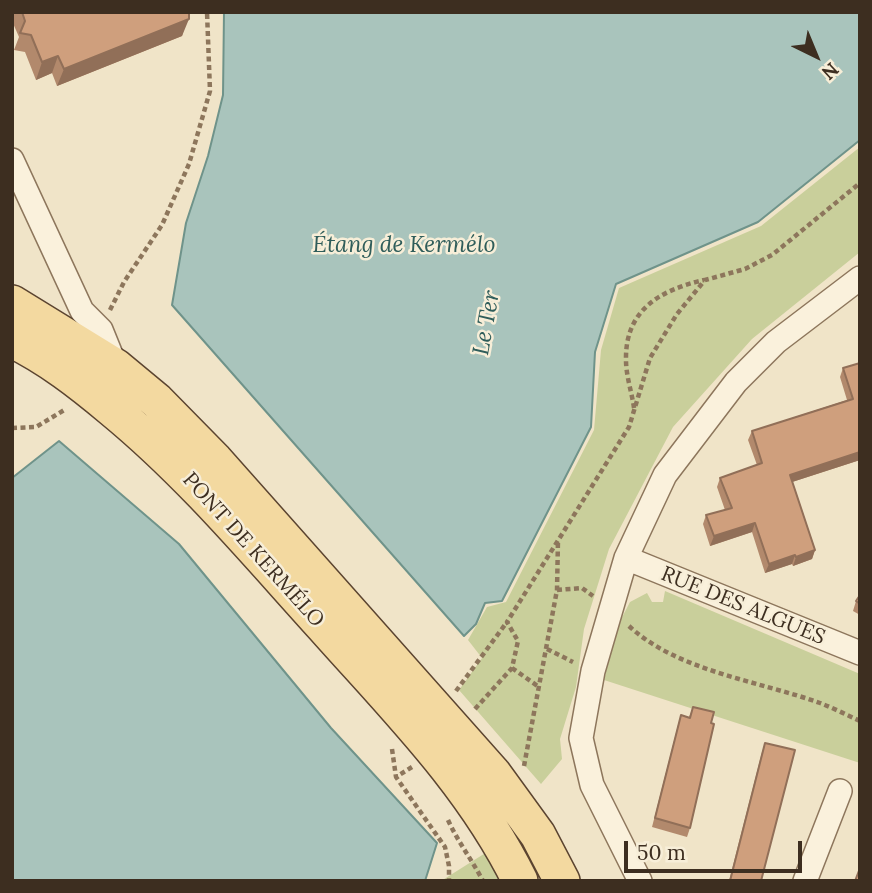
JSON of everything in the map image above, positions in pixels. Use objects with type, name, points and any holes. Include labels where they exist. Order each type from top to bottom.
[{"type":"main road","name":"PONT DE KERMÉLO","points":[[12,303],[116,367],[157,401],[215,460],[418,711]]},
{"type":"main road","name":"PONT DE KERMÉLO","points":[[12,340],[67,373],[83,399],[139,431],[193,481],[418,711]]},
{"type":"main road","points":[[418,711],[459,781],[502,843],[520,881]]},
{"type":"main road","points":[[418,711],[493,773],[538,835],[562,881]]},
{"type":"street","points":[[12,160],[82,311],[101,330],[116,367]]},
{"type":"street","points":[[640,881],[592,785],[582,738],[593,671],[626,558],[665,475],[736,382],[776,342],[860,278]]},
{"type":"street","name":"RUE DES ALGUES","points":[[626,558],[860,653]]},
{"type":"street","points":[[805,881],[839,791]]},
{"type":"path","points":[[101,330],[124,282],[162,225],[189,164],[210,92],[207,12]]},
{"type":"path","points":[[634,413],[626,363],[627,343],[635,319],[654,298],[680,285],[745,270],[772,255],[860,183]]},
{"type":"path","points":[[396,777],[418,711],[507,622],[629,427],[650,358],[677,314],[705,280]]},
{"type":"path","points":[[12,428],[36,427],[83,399]]},
{"type":"path","points":[[523,769],[557,590],[558,539]]},
{"type":"path","points":[[557,590],[582,588],[611,608],[654,646],[700,666],[822,704],[860,721]]},
{"type":"path","points":[[475,709],[512,668],[518,642],[507,622]]},
{"type":"path","points":[[512,668],[539,687]]},
{"type":"path","points":[[396,777],[413,767]]},
{"type":"path","points":[[396,777],[445,847],[449,881]]},
{"type":"path","points":[[474,862],[483,881]]},
{"type":"green space","points":[[860,147],[860,252],[752,339],[673,427],[609,549],[584,629],[576,687],[560,739],[562,759],[541,784],[459,690],[482,658],[468,640],[487,607],[506,602],[594,430],[601,350],[619,288],[761,226]]},
{"type":"green space","points":[[665,591],[860,674],[860,763],[604,680],[617,627],[630,602],[647,593],[652,602],[663,602]]},
{"type":"green space","points":[[487,852],[503,881],[441,881]]},
{"type":"water","name":"Étang de Kermélo","points":[[224,12],[860,12],[860,140],[758,222],[616,284],[595,352],[591,427],[502,601],[485,603],[476,624],[464,636],[172,305],[186,223],[208,156],[223,95]]},
{"type":"water","points":[[59,441],[179,544],[331,728],[437,843],[425,881],[12,881],[12,478]]},
{"type":"building","points":[[22,12],[189,12],[189,19],[64,69],[58,56],[42,62],[31,35],[20,33],[25,21]]},
{"type":"building","points":[[860,363],[860,452],[790,475],[815,550],[769,564],[755,523],[714,536],[706,515],[732,508],[720,478],[762,463],[752,431],[853,399],[843,368]]},
{"type":"building","points":[[693,707],[714,712],[711,723],[714,724],[690,828],[655,818],[681,715],[690,718]]},
{"type":"building","points":[[765,743],[795,750],[761,881],[730,881]]},
{"type":"building","points":[[860,868],[860,881],[855,881]]},
{"type":"water label","name":"Le Ter","points":[[487,323]]}]
